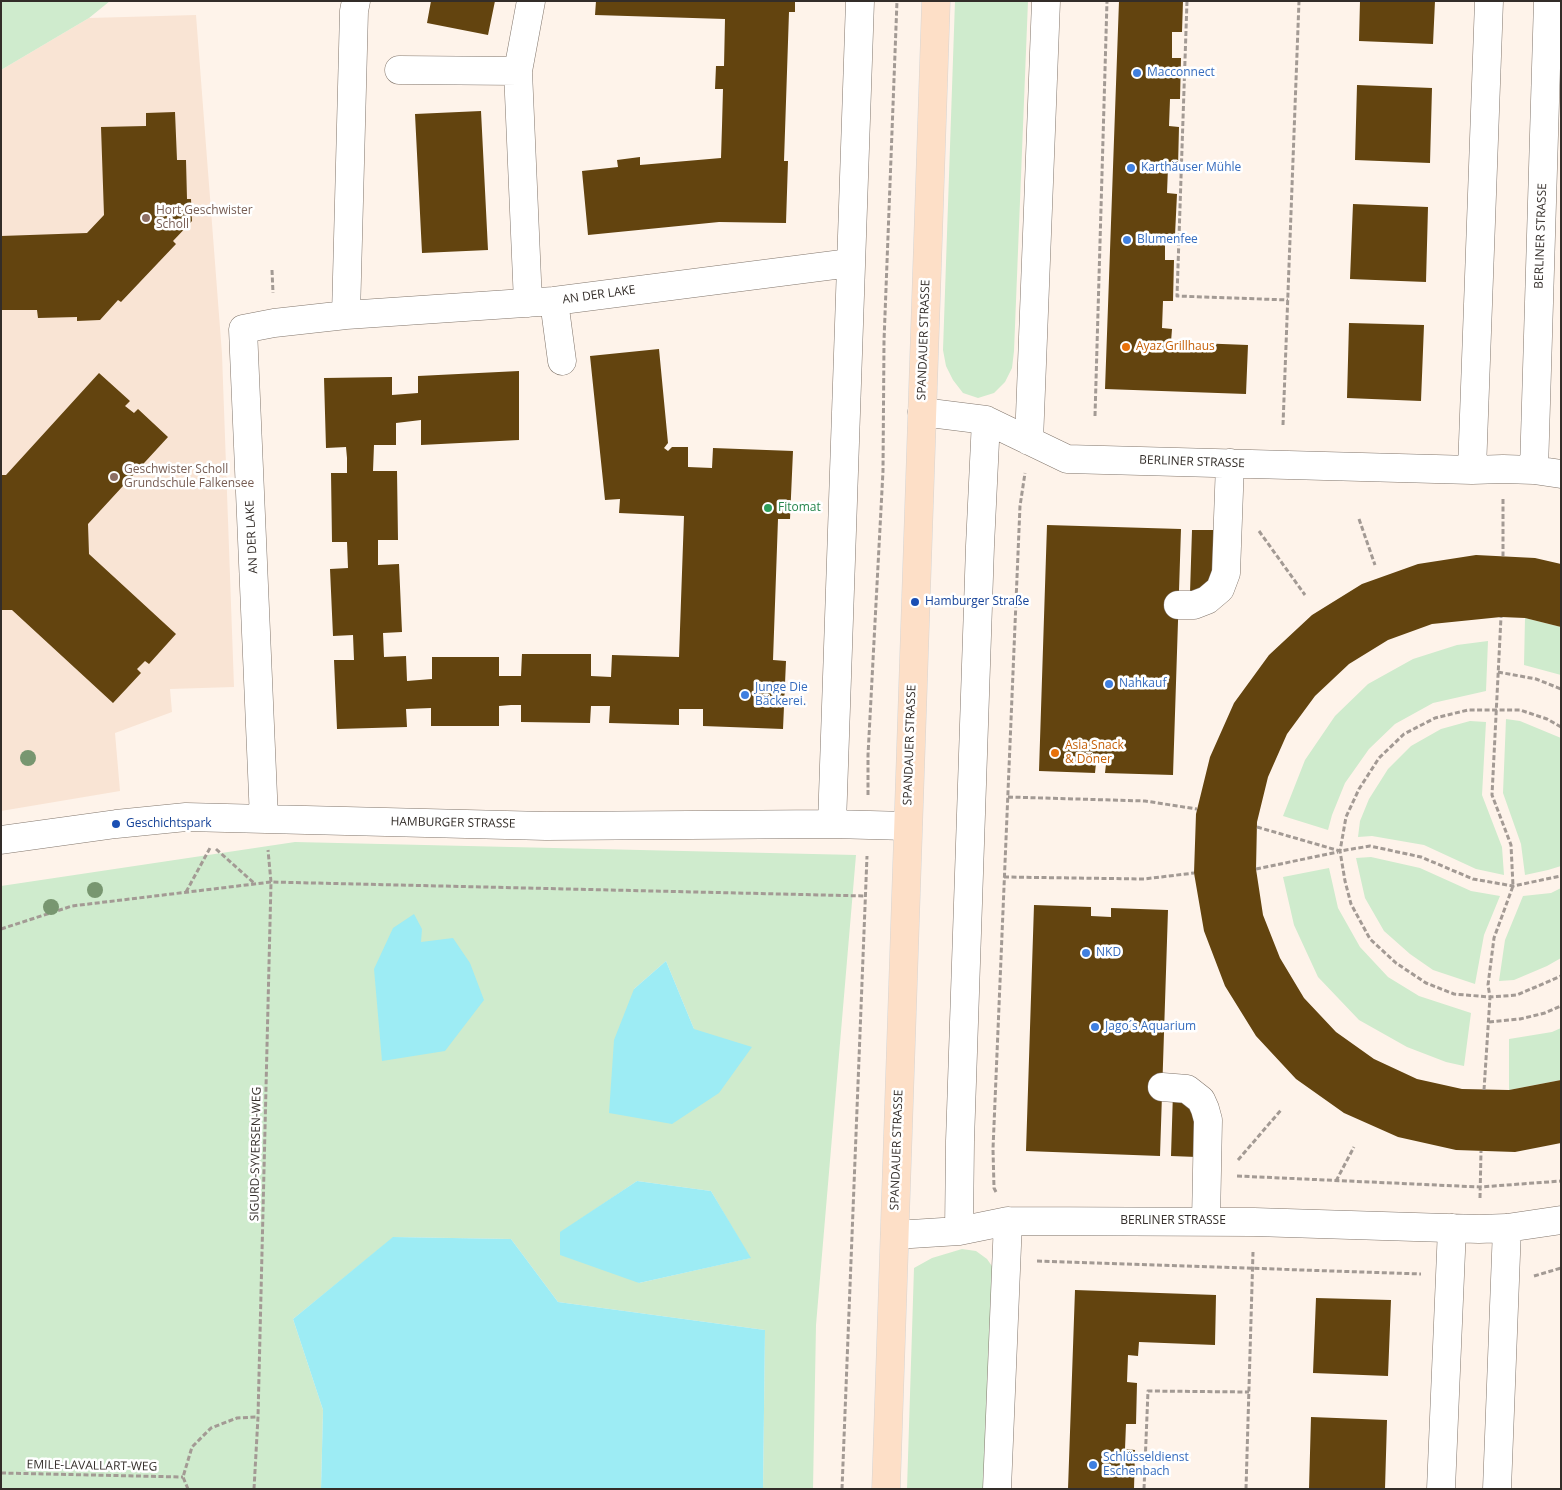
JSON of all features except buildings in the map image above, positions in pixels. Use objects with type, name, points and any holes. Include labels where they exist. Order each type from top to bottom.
[{"type":"main road","name":"SPANDAUER STRASSE","points":[[886,1489],[936,1]]},
{"type":"street","points":[[346,315],[356,1]]},
{"type":"street","points":[[528,303],[518,71],[531,1]]},
{"type":"street","points":[[832,824],[860,1]]},
{"type":"street","points":[[1029,441],[1046,1]]},
{"type":"street","points":[[1472,470],[1489,1]]},
{"type":"street","name":"BERLINER STRASSE","points":[[1534,470],[1548,1]]},
{"type":"street","points":[[399,70],[518,71]]},
{"type":"street","name":"AN DER LAKE","points":[[264,819],[243,329],[274,323],[346,315],[554,301],[850,263]]},
{"type":"street","points":[[554,301],[562,361]]},
{"type":"street","name":"BERLINER STRASSE","points":[[922,412],[986,420],[1067,458],[1472,470],[1534,470],[1561,474]]},
{"type":"street","points":[[959,1231],[960,1141],[986,420]]},
{"type":"street","points":[[1178,605],[1194,604],[1207,600],[1220,589],[1226,573],[1230,463]]},
{"type":"street","name":"HAMBURGER STRASSE","points":[[1,840],[116,824],[186,817],[546,826],[868,824],[907,826]]},
{"type":"street","points":[[1162,1087],[1187,1089],[1201,1100],[1205,1109],[1208,1120],[1206,1222]]},
{"type":"street","name":"BERLINER STRASSE","points":[[895,1235],[959,1231],[1008,1221],[1254,1222],[1507,1228],[1561,1220]]},
{"type":"street","points":[[997,1489],[1008,1221]]},
{"type":"street","points":[[1441,1489],[1450,1276],[1466,1228]]},
{"type":"street","points":[[1497,1489],[1507,1228]]},
{"type":"path","points":[[842,1489],[868,824],[868,755],[883,471],[884,341],[897,1]]},
{"type":"path","points":[[1095,416],[1107,1]]},
{"type":"path","points":[[1187,1],[1177,296],[1288,300]]},
{"type":"path","points":[[1283,426],[1299,1]]},
{"type":"path","points":[[1008,1221],[994,1188],[993,1149],[1020,506],[1029,441]]},
{"type":"path","points":[[1503,469],[1503,556]]},
{"type":"path","points":[[1359,519],[1375,566]]},
{"type":"path","points":[[1258,530],[1305,595]]},
{"type":"path","points":[[1484,1090],[1490,997],[1488,985],[1494,938],[1513,886],[1512,845],[1492,795],[1501,617]]},
{"type":"path","points":[[1498,672],[1536,679],[1561,689]]},
{"type":"path","points":[[1561,727],[1547,719],[1520,710],[1468,710],[1435,718],[1404,734],[1379,758],[1359,789],[1346,817],[1340,851],[1345,881],[1352,904],[1370,939],[1396,963],[1426,983],[1454,994],[1490,997],[1517,994],[1561,976]]},
{"type":"path","points":[[1008,797],[1145,801],[1197,809]]},
{"type":"path","name":"SIGURD-SYVERSEN-WEG","points":[[254,1489],[258,1418],[272,882],[264,819]]},
{"type":"path","points":[[1257,828],[1340,851]]},
{"type":"path","points":[[186,892],[212,846],[255,884]]},
{"type":"path","points":[[1256,869],[1370,846],[1421,857],[1473,879],[1513,886],[1561,876]]},
{"type":"path","points":[[1004,877],[1144,879],[1194,873]]},
{"type":"path","points":[[1,929],[72,906],[272,882],[865,896]]},
{"type":"path","points":[[1489,1022],[1520,1019],[1545,1013],[1561,1006]]},
{"type":"path","points":[[1237,1161],[1281,1110]]},
{"type":"path","points":[[1336,1181],[1354,1147]]},
{"type":"path","points":[[1466,1228],[1480,1187],[1481,1151]]},
{"type":"path","points":[[1234,1176],[1480,1187],[1561,1181]]},
{"type":"path","points":[[1246,1489],[1254,1222]]},
{"type":"path","points":[[1007,1260],[1450,1276]]},
{"type":"path","points":[[1144,1489],[1148,1391],[1249,1392]]},
{"type":"path","points":[[188,1489],[183,1477],[192,1447],[211,1428],[237,1418],[258,1418]]},
{"type":"path","name":"EMILE-LAVALLART-WEG","points":[[1,1473],[183,1477]]},
{"type":"shaded area","name":"Geschwister Scholl Grundschule Falkensee","points":[[196,15],[222,354],[234,687],[170,689],[172,712],[115,733],[120,791],[1,811],[1,70],[89,18]]},
{"type":"green space","points":[[1,1],[110,1],[89,18],[1,70]]},
{"type":"green space","points":[[955,1],[1028,1],[1012,368],[1005,382],[994,393],[978,398],[963,393],[953,380],[946,366],[943,350]]},
{"type":"green space","points":[[1525,618],[1561,627],[1561,675],[1524,665]]},
{"type":"green space","points":[[1488,641],[1486,691],[1433,703],[1395,724],[1369,749],[1345,783],[1328,830],[1283,816],[1305,760],[1335,716],[1368,684],[1413,659],[1457,645]]},
{"type":"green space","points":[[1506,719],[1520,721],[1561,738],[1561,866],[1525,875],[1521,844],[1503,793]]},
{"type":"green space","points":[[1470,721],[1486,722],[1482,795],[1502,847],[1504,875],[1476,869],[1424,845],[1372,836],[1358,837],[1360,821],[1369,799],[1388,769],[1411,746],[1441,729]]},
{"type":"green space","points":[[295,842],[856,855],[816,1325],[813,1489],[763,1489],[765,1330],[558,1302],[511,1239],[394,1237],[293,1319],[323,1410],[321,1489],[1,1489],[1,886]],"holes":[[[666,961],[694,1029],[634,989]],[[637,1181],[711,1191],[750,1258],[639,1283],[560,1233]]]},
{"type":"green space","points":[[1371,857],[1420,868],[1471,891],[1500,896],[1484,935],[1475,984],[1433,970],[1410,954],[1384,931],[1365,898],[1356,858]]},
{"type":"green space","points":[[1329,868],[1338,908],[1360,947],[1388,977],[1419,996],[1471,1013],[1464,1066],[1446,1062],[1407,1047],[1359,1020],[1318,977],[1294,925],[1283,877]]},
{"type":"green space","points":[[1561,888],[1561,958],[1514,980],[1499,981],[1505,940],[1523,896],[1551,893]]},
{"type":"green space","points":[[1561,1028],[1561,1080],[1509,1090],[1509,1039],[1552,1032]]},
{"type":"green space","points":[[962,1249],[976,1251],[987,1259],[994,1269],[984,1489],[907,1489],[914,1268],[932,1258]]},
{"type":"water","points":[[414,914],[422,929],[421,942],[453,938],[470,963],[484,1000],[445,1051],[382,1061],[374,969],[393,928]]},
{"type":"water","points":[[666,961],[694,1029],[752,1047],[719,1093],[672,1124],[609,1113],[614,1040],[634,989]]},
{"type":"water","points":[[637,1181],[711,1191],[751,1258],[639,1283],[560,1255],[560,1232]]},
{"type":"water","points":[[393,1237],[511,1239],[558,1302],[765,1330],[763,1489],[321,1489],[323,1410],[293,1319]]},
{"type":"place","name":"Macconnect","points":[[1137,73]]},
{"type":"place","name":"Karthäuser Mühle","points":[[1131,168]]},
{"type":"place","name":"Hort Geschwister Scholl","points":[[146,218]]},
{"type":"place","name":"Blumenfee","points":[[1127,240]]},
{"type":"place","name":"Ayaz Grillhaus","points":[[1126,347]]},
{"type":"place","name":"Geschwister Scholl Grundschule Falkensee","points":[[114,477]]},
{"type":"place","name":"Fitomat","points":[[768,508]]},
{"type":"place","name":"Hamburger Straße","points":[[915,602]]},
{"type":"place","name":"Nahkauf","points":[[1109,684]]},
{"type":"place","name":"Junge Die Bäckerei.","points":[[745,695]]},
{"type":"place","name":"Asia Snack & Döner","points":[[1055,753]]},
{"type":"place","name":"Geschichtspark","points":[[116,824]]},
{"type":"place","name":"NKD","points":[[1086,953]]},
{"type":"place","name":"Jago´s Aquarium","points":[[1095,1027]]},
{"type":"place","name":"Schlüsseldienst Eschenbach","points":[[1093,1465]]}]
